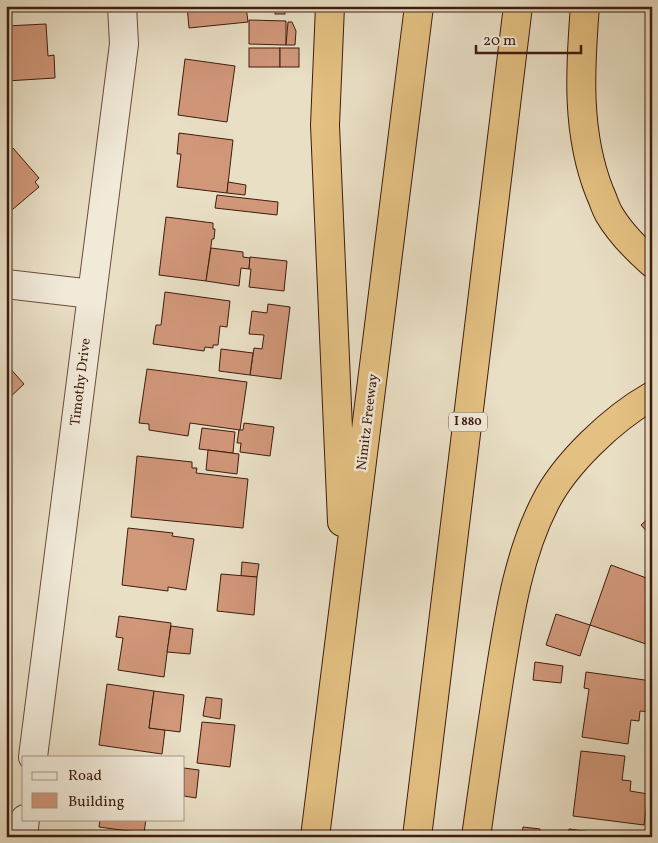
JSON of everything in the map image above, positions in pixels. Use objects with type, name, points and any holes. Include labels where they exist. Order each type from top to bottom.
[{"type":"highway","points":[[330,6],[325,125],[346,600]]},
{"type":"highway","name":"Nimitz Freeway","points":[[315,837],[419,6]]},
{"type":"highway","name":"I 880","points":[[418,837],[518,6]]},
{"type":"highway","points":[[586,6],[581,57],[580,102],[594,178],[608,213],[629,242],[652,263]]},
{"type":"highway","points":[[476,837],[510,614],[528,539],[546,501],[564,473],[613,423],[652,396]]},
{"type":"street","name":"Timothy Drive","points":[[33,756],[124,44],[122,6]]},
{"type":"street","points":[[6,284],[92,294]]},
{"type":"street","points":[[23,837],[25,820]]},
{"type":"building","points":[[6,6],[54,6],[54,9],[6,11]]},
{"type":"building","points":[[187,6],[246,6],[248,22],[189,28]]},
{"type":"building","points":[[275,6],[285,6],[285,14],[275,14]]},
{"type":"building","points":[[249,20],[286,21],[286,45],[249,44]]},
{"type":"building","points":[[288,22],[292,22],[296,31],[295,45],[286,45]]},
{"type":"building","points":[[46,24],[48,56],[54,55],[55,78],[6,81],[6,26]]},
{"type":"building","points":[[249,48],[280,48],[280,67],[249,67]]},
{"type":"building","points":[[280,48],[299,48],[299,67],[280,67]]},
{"type":"building","points":[[185,59],[235,66],[227,122],[178,115]]},
{"type":"building","points":[[179,133],[233,140],[227,193],[177,187],[181,154],[177,154]]},
{"type":"building","points":[[13,148],[39,178],[35,182],[39,187],[6,215],[6,153]]},
{"type":"building","points":[[228,182],[246,185],[245,195],[227,193]]},
{"type":"building","points":[[217,195],[278,202],[277,215],[215,208]]},
{"type":"building","points":[[166,217],[213,223],[213,229],[215,229],[214,239],[212,239],[206,281],[159,275]]},
{"type":"building","points":[[211,248],[243,252],[243,257],[250,258],[249,269],[241,268],[239,286],[206,281]]},
{"type":"building","points":[[250,257],[287,261],[284,291],[249,287]]},
{"type":"building","points":[[165,292],[230,301],[227,327],[220,326],[218,345],[213,345],[213,348],[205,347],[204,351],[153,344],[156,325],[161,325]]},
{"type":"building","points":[[268,304],[290,307],[281,379],[250,375],[254,348],[262,349],[264,335],[249,334],[252,311],[267,313]]},
{"type":"building","points":[[221,349],[253,353],[250,375],[219,371]]},
{"type":"building","points":[[8,366],[24,384],[6,401],[6,368]]},
{"type":"building","points":[[147,369],[247,382],[240,430],[190,423],[188,436],[149,430],[149,424],[139,423]]},
{"type":"building","points":[[244,423],[274,427],[270,456],[240,452],[241,443],[237,443],[239,430],[243,430]]},
{"type":"building","points":[[202,428],[235,432],[233,453],[199,449]]},
{"type":"building","points":[[208,450],[239,454],[237,474],[206,470]]},
{"type":"building","points":[[137,456],[192,462],[192,468],[197,468],[196,473],[248,479],[243,528],[131,517]]},
{"type":"building","points":[[652,515],[652,537],[641,525]]},
{"type":"building","points":[[128,528],[173,533],[172,536],[194,539],[186,590],[168,587],[168,591],[122,585]]},
{"type":"building","points":[[242,562],[259,564],[257,577],[241,576]]},
{"type":"building","points":[[611,565],[652,580],[652,646],[590,625]]},
{"type":"building","points":[[221,574],[257,577],[254,615],[217,611]]},
{"type":"building","points":[[556,614],[590,625],[580,656],[546,645]]},
{"type":"building","points":[[119,616],[171,623],[164,677],[118,670],[123,638],[116,637]]},
{"type":"building","points":[[171,626],[193,629],[190,654],[167,652]]},
{"type":"building","points":[[535,662],[563,666],[561,683],[533,680]]},
{"type":"building","points":[[586,672],[652,681],[652,712],[640,711],[639,721],[631,720],[628,744],[582,737],[589,689],[584,688]]},
{"type":"building","points":[[107,684],[154,691],[149,728],[165,730],[162,754],[99,745]]},
{"type":"building","points":[[154,691],[184,695],[180,732],[149,728]]},
{"type":"building","points":[[206,697],[222,699],[220,719],[203,716]]},
{"type":"building","points":[[202,722],[235,725],[230,767],[197,763]]},
{"type":"building","points":[[581,751],[625,756],[622,780],[631,781],[630,791],[648,794],[644,825],[573,816]]},
{"type":"building","points":[[185,768],[199,770],[196,798],[185,796]]},
{"type":"building","points":[[100,820],[146,820],[144,833],[99,827]]},
{"type":"building","points":[[523,827],[540,829],[540,837],[522,837]]},
{"type":"building","points":[[569,829],[629,837],[568,837]]}]
